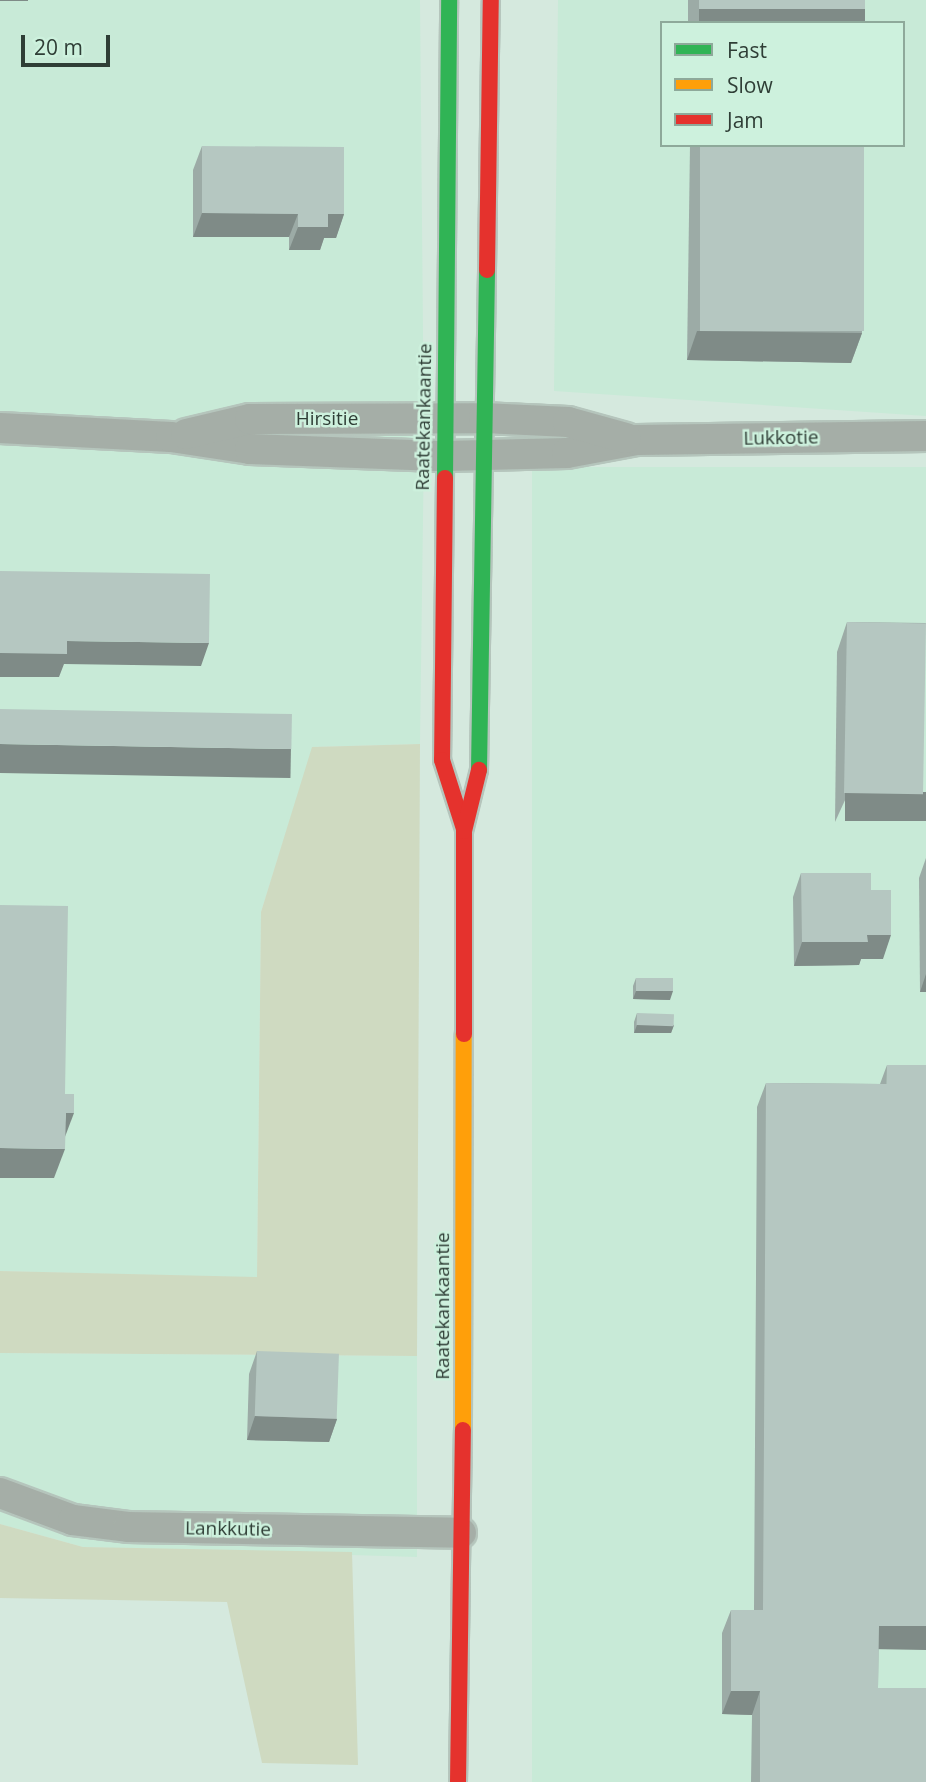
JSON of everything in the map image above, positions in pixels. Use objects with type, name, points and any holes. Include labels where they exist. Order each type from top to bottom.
[{"type":"main road","name":"Raatekankaantie","points":[[449,0],[442,760],[464,831]]},
{"type":"main road","points":[[484,418],[491,0]]},
{"type":"main road","name":"Raatekankaantie","points":[[458,1782],[464,831],[481,762],[484,418]]},
{"type":"street","name":"Hirsitie","points":[[171,437],[250,419],[484,418],[568,422],[637,440]]},
{"type":"street","name":"Hirsitie","points":[[0,428],[171,437],[250,449],[445,456],[567,453],[637,440]]},
{"type":"street","name":"Lukkotie","points":[[637,440],[926,436]]},
{"type":"street","name":"Lankkutie","points":[[0,1493],[73,1520],[128,1527],[461,1534]]},
{"type":"shaded area","points":[[0,0],[420,0],[424,444],[420,744],[313,747],[261,912],[257,1278],[0,1271]]},
{"type":"shaded area","points":[[558,0],[926,0],[926,416],[554,391]]},
{"type":"shaded area","points":[[532,467],[926,467],[926,1782],[532,1782]]},
{"type":"shaded area","points":[[420,744],[417,1356],[0,1353],[0,1271],[257,1277],[261,912],[312,747]]},
{"type":"shaded area","points":[[0,1353],[417,1356],[417,1557],[83,1547],[0,1524]]},
{"type":"shaded area","points":[[0,1524],[83,1547],[352,1552],[358,1765],[262,1763],[227,1602],[0,1598]]},
{"type":"building","points":[[699,0],[865,0],[865,9],[699,9]]},
{"type":"building","points":[[202,146],[344,147],[344,214],[328,214],[328,227],[298,227],[298,214],[202,213]]},
{"type":"building","points":[[700,147],[864,147],[864,331],[700,331]]},
{"type":"building","points":[[0,571],[210,574],[209,643],[67,641],[67,654],[0,653]]},
{"type":"building","points":[[847,622],[926,623],[923,794],[844,793]]},
{"type":"building","points":[[0,709],[292,714],[291,749],[0,744]]},
{"type":"building","points":[[801,873],[871,873],[871,890],[891,890],[891,935],[867,935],[868,942],[802,942]]},
{"type":"building","points":[[0,905],[68,906],[65,1094],[74,1094],[74,1113],[66,1113],[65,1149],[0,1148]]},
{"type":"building","points":[[636,978],[673,978],[673,991],[636,991]]},
{"type":"building","points":[[637,1013],[674,1014],[674,1026],[637,1025]]},
{"type":"building","points":[[887,1065],[926,1065],[926,1626],[879,1626],[878,1688],[926,1688],[926,1782],[760,1782],[760,1691],[731,1691],[731,1610],[763,1610],[766,1083],[887,1084]]},
{"type":"building","points":[[257,1351],[339,1354],[337,1419],[255,1416]]},
{"type":"traffic: fast","points":[[445,478],[449,0]]},
{"type":"traffic: fast","points":[[479,770],[487,270]]},
{"type":"traffic: slow","points":[[463,1430],[464,1034]]},
{"type":"traffic: jam","points":[[487,270],[491,0]]},
{"type":"traffic: jam","points":[[445,478],[442,760],[464,829]]},
{"type":"traffic: jam","points":[[464,1034],[464,831],[479,770]]},
{"type":"traffic: jam","points":[[458,1782],[463,1430]]}]
